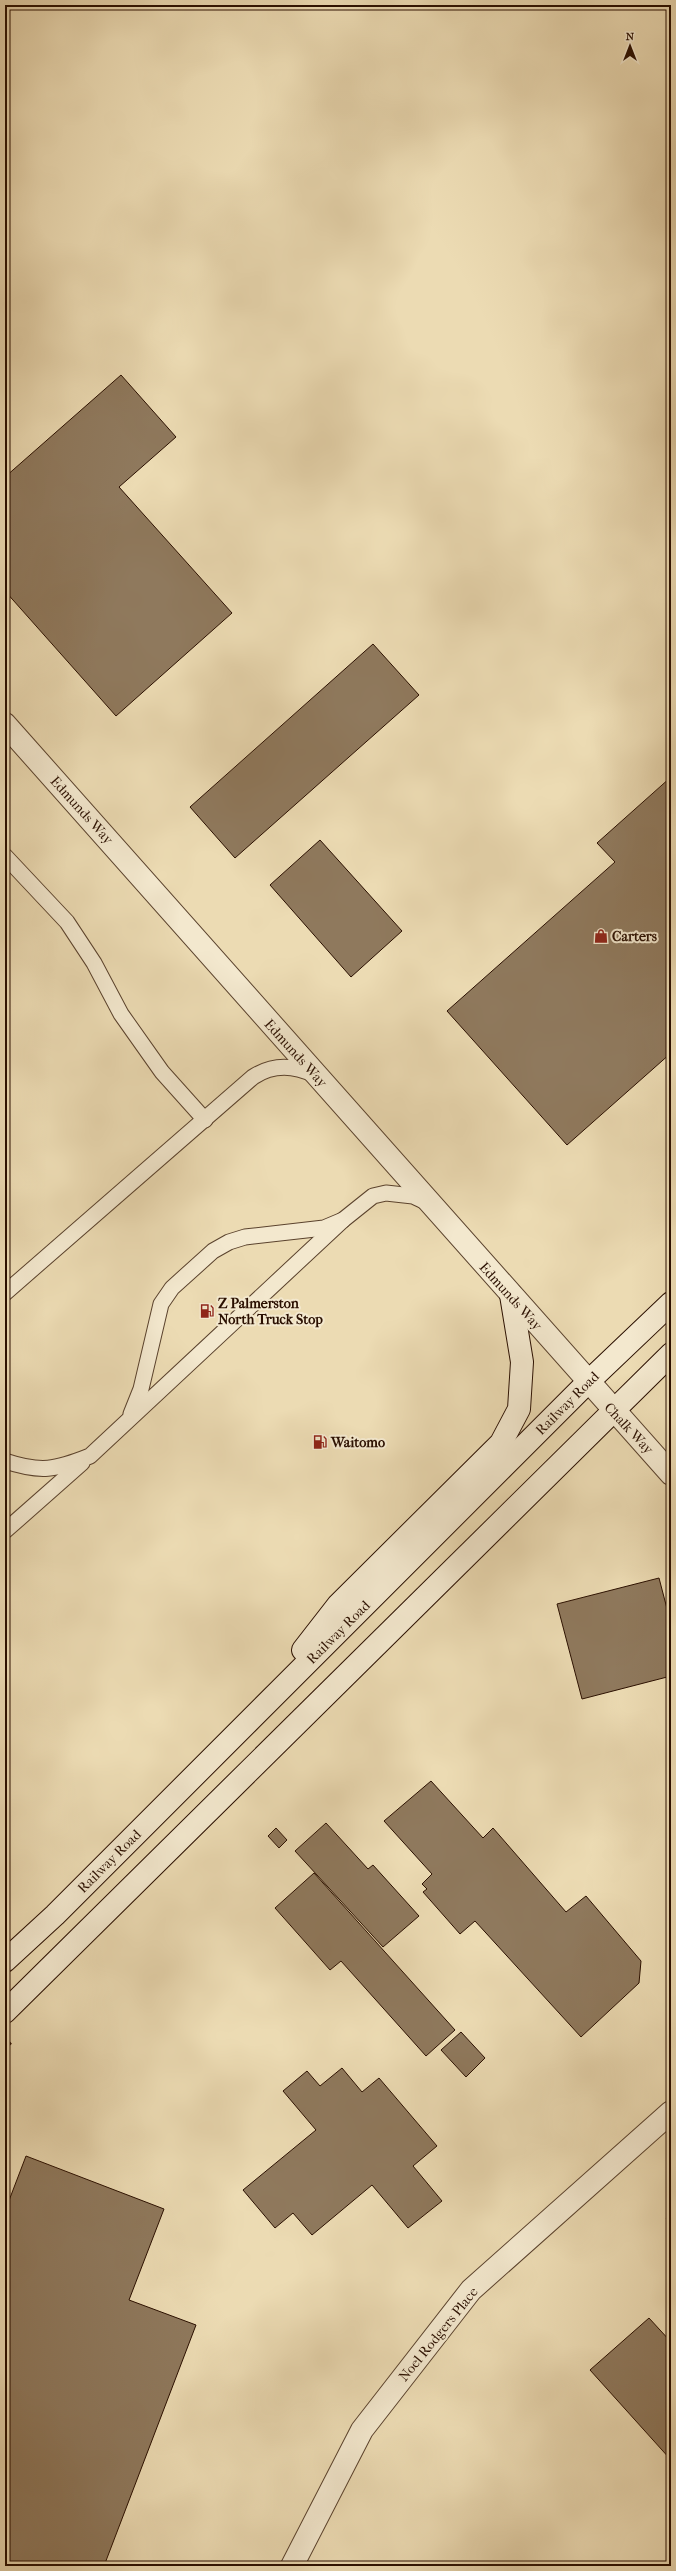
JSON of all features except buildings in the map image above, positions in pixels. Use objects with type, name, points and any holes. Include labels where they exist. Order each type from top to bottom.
[{"type":"main road","name":"Edmunds Way","points":[[5,724],[588,1382]]},
{"type":"main road","points":[[247,1722],[338,1605],[501,1443],[519,1409],[522,1362],[511,1295]]},
{"type":"main road","name":"Railway Road","points":[[5,1961],[55,1915],[588,1382],[671,1303]]},
{"type":"main road","points":[[5,2012],[671,1354]]},
{"type":"main road","name":"Chalk Way","points":[[588,1382],[671,1474]]},
{"type":"main road","name":"Noel Rodgers Place","points":[[292,2566],[362,2430],[471,2290],[671,2112]]},
{"type":"lane","points":[[5,856],[67,922],[94,963],[121,1014],[162,1072],[205,1120]]},
{"type":"lane","points":[[5,1293],[262,1071],[289,1067],[304,1070],[318,1078]]},
{"type":"lane","points":[[5,1531],[112,1437],[363,1202],[373,1196],[386,1193],[413,1196],[429,1203]]},
{"type":"lane","points":[[124,1425],[136,1406],[161,1304],[172,1288],[213,1251],[229,1242],[245,1237],[309,1231],[324,1228],[343,1220]]},
{"type":"lane","points":[[5,1461],[29,1469],[61,1468],[90,1456],[112,1437]]},
{"type":"place","name":"Carters","points":[[601,936]]},
{"type":"place","name":"Z Palmerston North Truck Stop","points":[[207,1311]]},
{"type":"place","name":"Waitomo","points":[[320,1442]]}]
